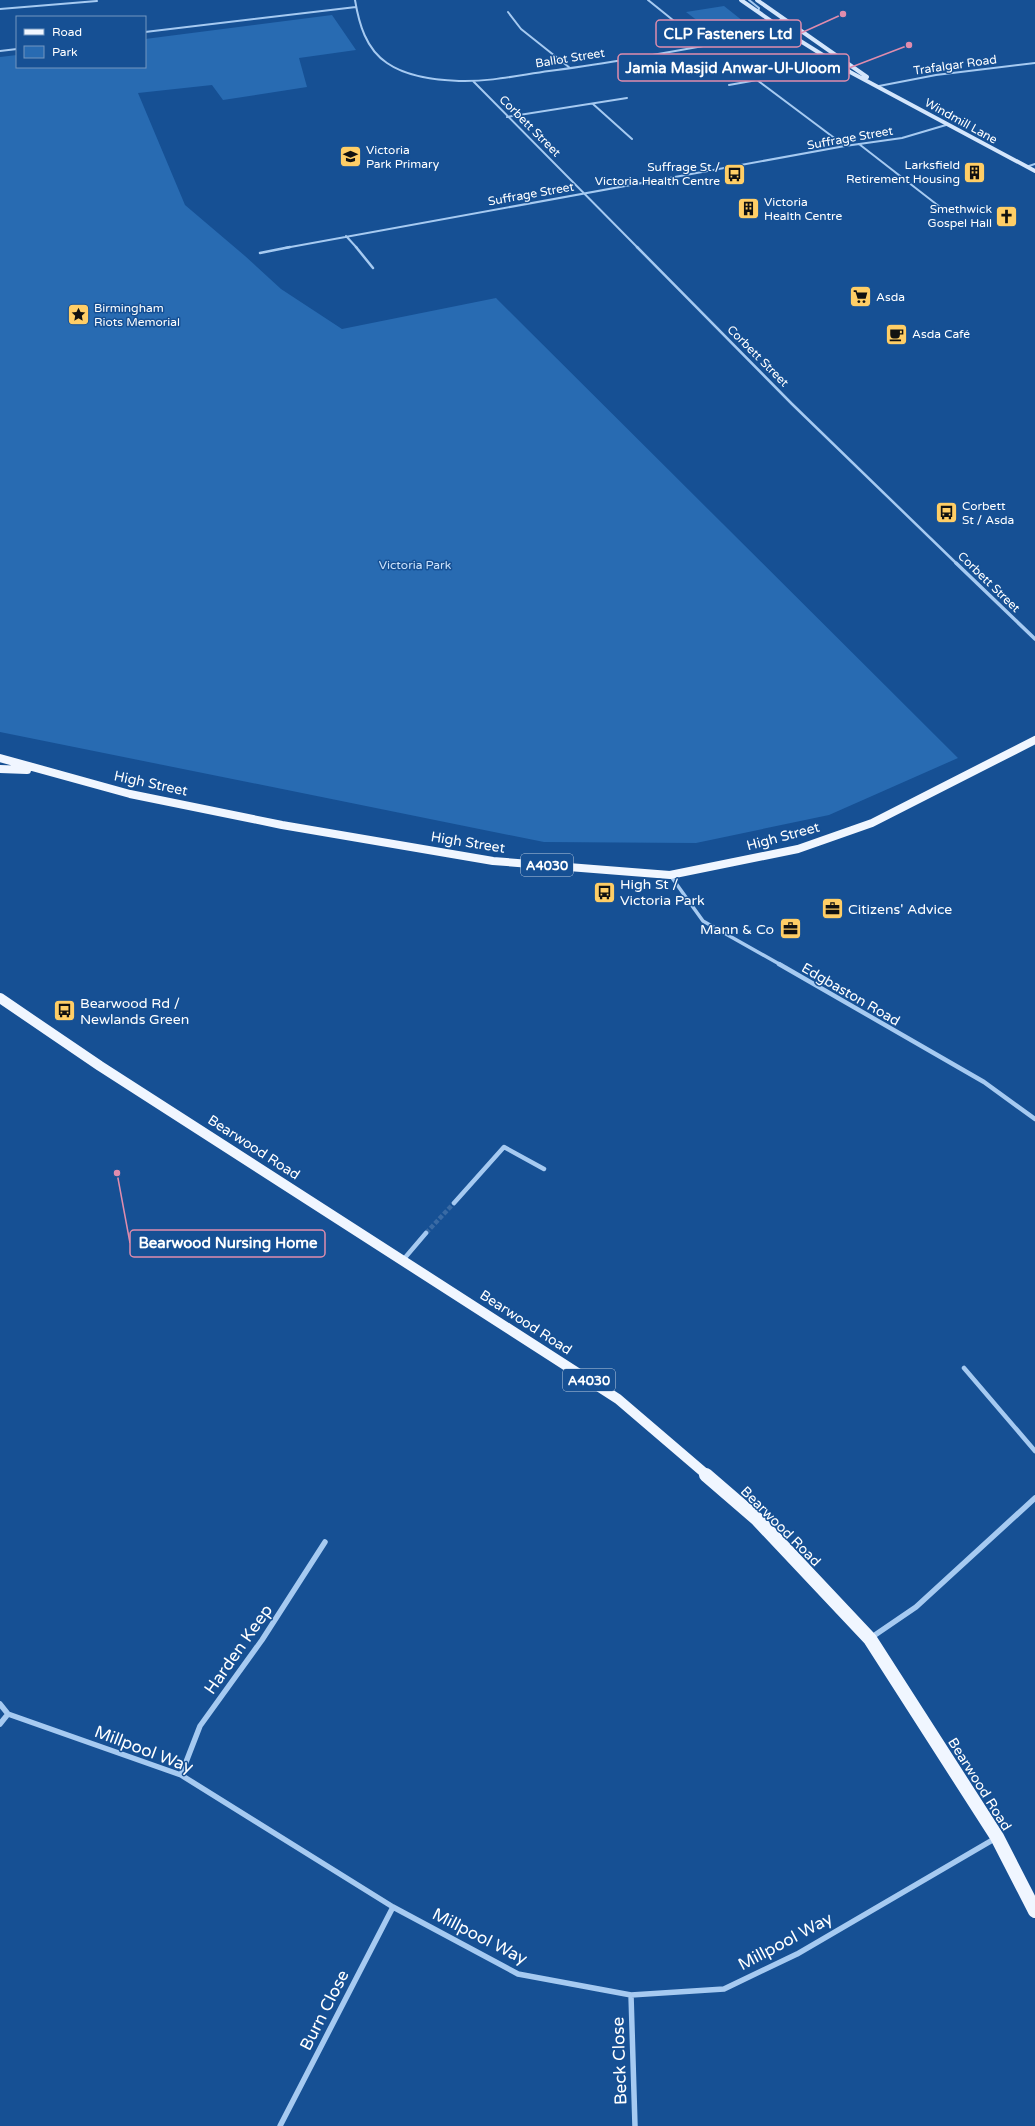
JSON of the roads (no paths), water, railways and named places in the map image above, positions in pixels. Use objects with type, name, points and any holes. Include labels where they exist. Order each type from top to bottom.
[{"type":"main road","name":"Windmill Lane","points":[[741,0],[785,31],[850,72],[1026,168],[1035,171]]},
{"type":"main road","name":"Windmill Lane","points":[[757,0],[858,70],[878,86]]},
{"type":"main road","name":"High Street","points":[[0,758],[130,794],[267,822],[493,861],[670,875],[721,866],[798,849],[872,823],[1035,740]]},
{"type":"main road","name":"A4030","points":[[0,769],[41,770]]},
{"type":"main road","name":"Bearwood Road","points":[[0,998],[100,1066],[618,1399],[757,1519],[870,1639],[996,1838],[1035,1911]]},
{"type":"street","name":"Ballot Street","points":[[354,0],[365,38],[377,55],[396,68],[428,77],[473,80],[570,68],[785,31],[803,33]]},
{"type":"street","points":[[648,0],[684,29],[710,45]]},
{"type":"street","points":[[748,0],[759,8],[758,12]]},
{"type":"street","points":[[0,9],[77,1],[97,1]]},
{"type":"street","points":[[146,32],[356,7]]},
{"type":"street","points":[[508,12],[521,29],[570,68]]},
{"type":"street","points":[[782,18],[779,21],[789,29],[785,31]]},
{"type":"street","points":[[0,51],[16,49]]},
{"type":"street","name":"Trafalgar Road","points":[[878,86],[936,76],[1035,63]]},
{"type":"street","name":"Corbett Street","points":[[473,80],[507,118],[585,194],[792,404],[1035,639]]},
{"type":"street","points":[[729,85],[757,80],[845,146]]},
{"type":"street","points":[[507,118],[627,98]]},
{"type":"street","points":[[593,104],[632,139]]},
{"type":"street","name":"Suffrage Street","points":[[260,253],[346,236],[845,146],[902,138],[946,125]]},
{"type":"street","points":[[859,144],[940,207]]},
{"type":"street","points":[[1026,168],[1035,164]]},
{"type":"street","points":[[346,236],[373,268]]},
{"type":"street","name":"Edgbaston Road","points":[[670,875],[703,922],[984,1082],[1035,1118]]},
{"type":"street","points":[[454,1202],[504,1147],[544,1169]]},
{"type":"street","points":[[403,1260],[426,1233]]},
{"type":"street","points":[[964,1368],[1035,1451]]},
{"type":"street","points":[[870,1639],[916,1607],[1035,1498]]},
{"type":"street","name":"Harden Keep","points":[[181,1775],[200,1726],[262,1640],[325,1542]]},
{"type":"street","points":[[0,1704],[8,1714],[0,1724]]},
{"type":"street","name":"Millpool Way","points":[[8,1714],[181,1775],[393,1907],[518,1974],[631,1995],[724,1989],[797,1954],[996,1838]]},
{"type":"street","name":"Burn Close","points":[[280,2126],[393,1907]]},
{"type":"street","name":"Beck Close","points":[[631,1995],[635,2126]]},
{"type":"tunnel","points":[[426,1233],[454,1203]]},
{"type":"place","name":"CLP Fasteners Ltd","points":[[843,14]]},
{"type":"place","name":"Jamia Masjid Anwar-Ul-Uloom","points":[[909,45]]},
{"type":"place","name":"Victoria Park Primary","points":[[350,157]]},
{"type":"place","name":"Larksfield Retirement Housing","points":[[975,172]]},
{"type":"place","name":"Suffrage St / Victoria Health Centre","points":[[735,174]]},
{"type":"place","name":"Victoria Health Centre","points":[[748,209]]},
{"type":"place","name":"Smethwick Gospel Hall","points":[[1007,216]]},
{"type":"place","name":"Asda","points":[[861,297]]},
{"type":"place","name":"Birmingham Riots Memorial","points":[[79,315]]},
{"type":"place","name":"Asda Café","points":[[897,334]]},
{"type":"place","name":"Corbett St / Asda","points":[[947,513]]},
{"type":"place","name":"High St / Victoria Park","points":[[604,892]]},
{"type":"place","name":"Citizens' Advice","points":[[832,909]]},
{"type":"place","name":"Mann & Co","points":[[790,929]]},
{"type":"place","name":"Bearwood Rd / Newlands Green","points":[[65,1011]]},
{"type":"place","name":"Bearwood Nursing Home","points":[[117,1173]]},
{"type":"park label","name":"Victoria Park","points":[[415,565]]}]
